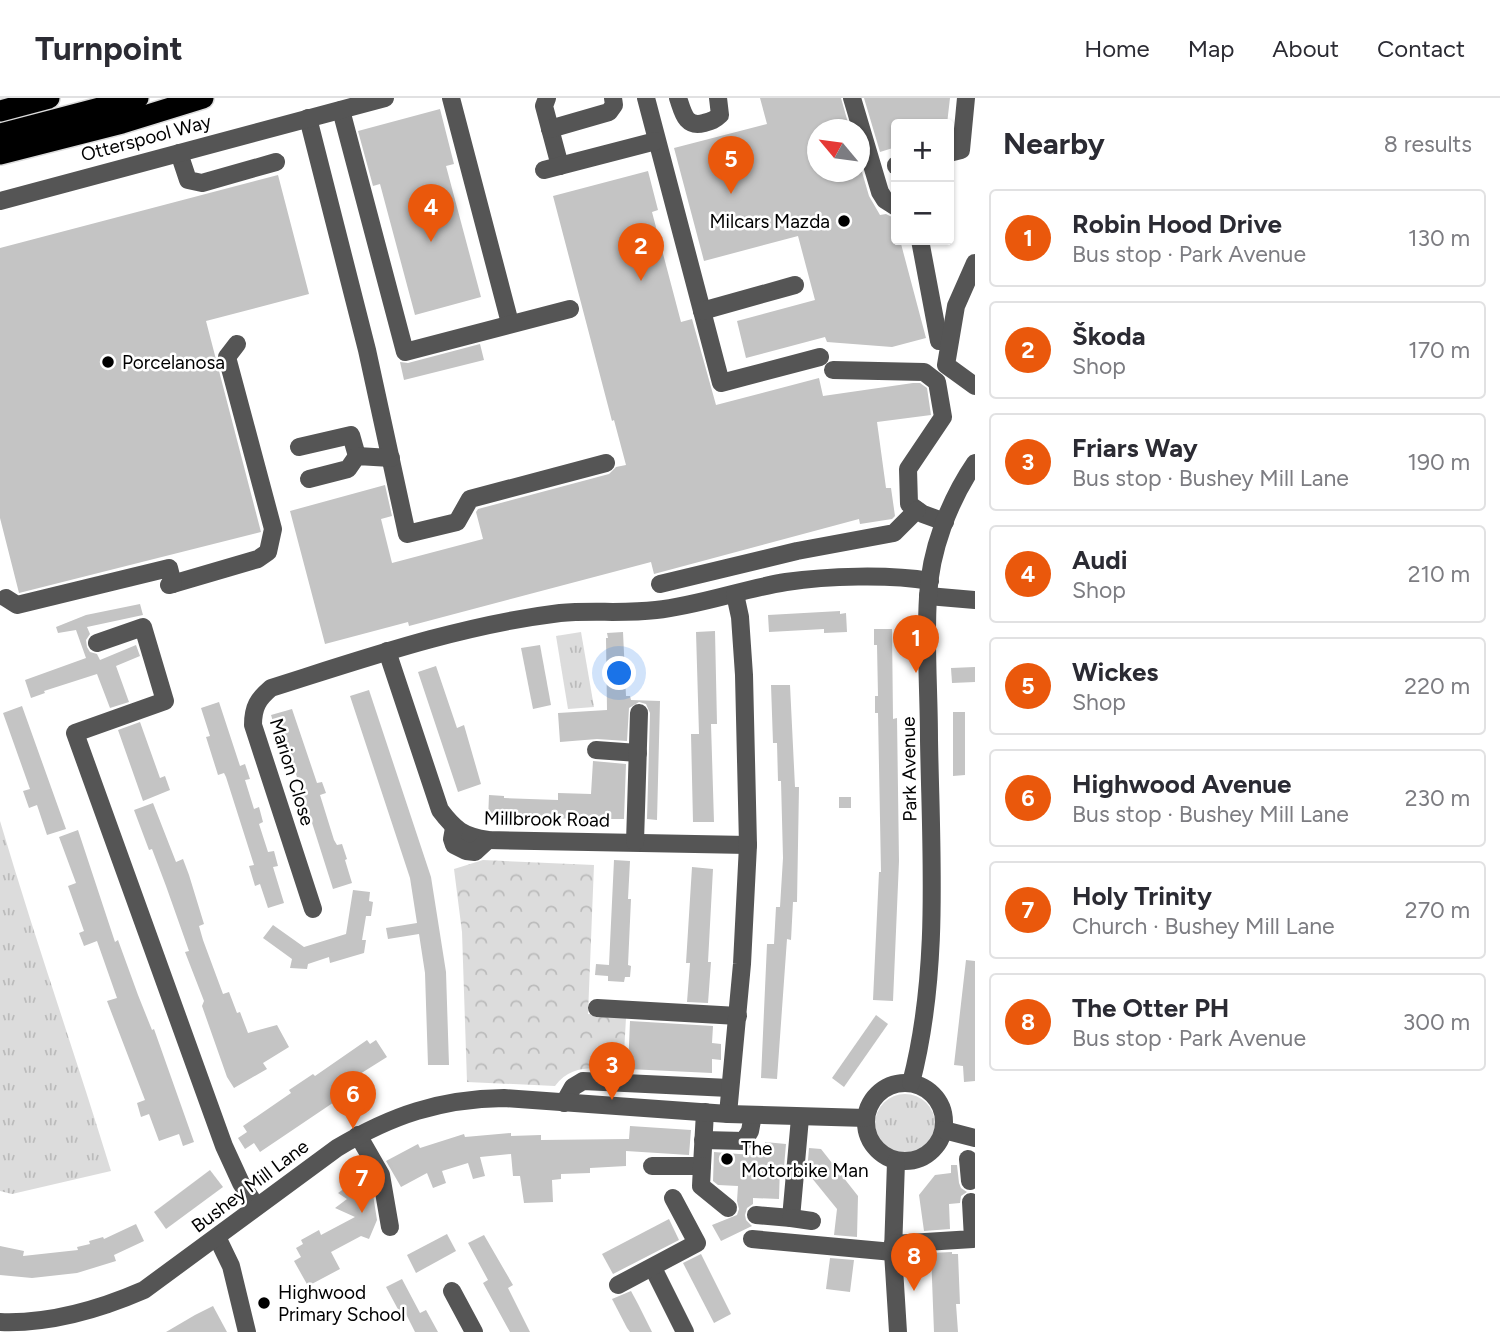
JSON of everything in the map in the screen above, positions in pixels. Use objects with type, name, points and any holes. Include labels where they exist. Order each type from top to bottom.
[{"type":"highway","points":[[0,111],[49,98]]},
{"type":"highway","points":[[0,134],[138,98]]},
{"type":"highway","points":[[0,153],[122,123],[203,98]]},
{"type":"street","name":"Otterspool Way","points":[[0,201],[385,98]]},
{"type":"street","points":[[451,98],[510,323]]},
{"type":"street","points":[[547,98],[544,106],[550,129],[552,168],[656,141]]},
{"type":"street","points":[[550,129],[609,112],[614,105],[613,98]]},
{"type":"street","points":[[668,98],[647,101],[721,383],[820,357]]},
{"type":"street","points":[[678,98],[684,116],[691,124],[696,125],[717,119],[721,111],[718,98]]},
{"type":"street","points":[[852,98],[880,192],[891,204]]},
{"type":"street","points":[[954,152],[961,150],[966,98]]},
{"type":"street","points":[[341,110],[405,352],[570,309]]},
{"type":"street","points":[[308,118],[367,350],[407,534],[457,522],[470,499],[606,463]]},
{"type":"street","points":[[179,153],[188,180],[202,183],[276,162]]},
{"type":"street","points":[[921,245],[939,341]]},
{"type":"street","points":[[975,263],[956,306],[946,365],[975,386]]},
{"type":"street","points":[[702,311],[795,285]]},
{"type":"street","points":[[6,598],[17,604],[169,568],[171,584],[258,559],[268,552],[273,529],[227,357],[237,344]]},
{"type":"street","points":[[833,370],[925,372],[937,382],[943,418],[908,469],[909,504],[945,522]]},
{"type":"street","points":[[299,447],[351,435],[358,456]]},
{"type":"street","points":[[358,456],[391,458]]},
{"type":"street","points":[[309,479],[348,469],[358,456]]},
{"type":"street","name":"Park Avenue","points":[[911,1083],[922,1039],[931,911],[929,588],[945,522],[975,463]]},
{"type":"street","points":[[660,584],[797,551],[894,533],[917,510]]},
{"type":"street","points":[[387,651],[471,629],[561,613],[656,610],[787,582],[866,577],[910,578],[929,588],[975,600]]},
{"type":"street","points":[[728,1114],[745,925],[748,845],[744,675],[740,617],[734,594]]},
{"type":"street","points":[[97,643],[143,627],[165,701],[75,733],[224,1146],[241,1183],[256,1206]]},
{"type":"street","name":"Millbrook Road","points":[[387,651],[440,810],[454,828],[472,838],[748,845]]},
{"type":"street","name":"Marion Close","points":[[313,909],[253,725],[253,710],[260,697],[271,688],[387,651]]},
{"type":"street","points":[[635,842],[639,713]]},
{"type":"street","points":[[596,750],[638,753]]},
{"type":"street","points":[[597,1008],[738,1016]]},
{"type":"street","points":[[564,1103],[573,1087],[583,1082],[729,1088]]},
{"type":"street","points":[[911,1083],[927,1089],[937,1098],[943,1111],[944,1129],[936,1148],[925,1156],[912,1161],[896,1162],[875,1148],[868,1136],[866,1118],[878,1093],[890,1086],[911,1083]]},
{"type":"street","name":"Bushey Mill Lane","points":[[0,1322],[37,1321],[73,1315],[112,1304],[144,1290],[256,1206],[359,1135],[399,1116],[433,1105],[470,1099],[504,1098],[800,1118],[866,1118]]},
{"type":"street","points":[[705,1112],[701,1186],[728,1208]]},
{"type":"street","points":[[703,1139],[744,1141],[750,1131],[753,1115]]},
{"type":"street","points":[[791,1219],[800,1118]]},
{"type":"street","points":[[944,1129],[975,1138]]},
{"type":"street","points":[[359,1135],[382,1175],[390,1227]]},
{"type":"street","points":[[968,1159],[970,1181]]},
{"type":"street","points":[[896,1162],[893,1185],[893,1248],[898,1332]]},
{"type":"street","points":[[652,1166],[702,1166]]},
{"type":"street","points":[[618,1285],[697,1243],[673,1198]]},
{"type":"street","points":[[752,1239],[893,1248],[973,1240],[971,1202]]},
{"type":"street","points":[[756,1215],[812,1221]]},
{"type":"street","points":[[217,1237],[231,1266],[247,1332]]},
{"type":"street","points":[[653,1268],[685,1332]]},
{"type":"street","points":[[452,1291],[474,1332]]},
{"type":"green space","points":[[581,632],[594,707],[568,709],[556,636]]},
{"type":"green space","points":[[0,821],[111,1171],[12,1194],[0,1191]]},
{"type":"green space","points":[[483,860],[594,865],[588,1014],[626,1018],[623,1070],[578,1070],[562,1078],[555,1086],[467,1082],[462,932],[454,869]]},
{"type":"green space","points":[[899,1094],[911,1094],[927,1102],[933,1112],[933,1136],[927,1146],[911,1154],[899,1154],[883,1146],[875,1130],[875,1118],[883,1102]]},
{"type":"building","points":[[760,98],[841,98],[847,119],[807,119],[807,182],[865,182],[869,196],[880,215],[891,216],[891,245],[901,245],[926,338],[892,347],[827,342],[825,337],[746,358],[737,321],[815,300],[798,236],[704,261],[674,148],[767,124]]},
{"type":"building","points":[[864,98],[950,98],[948,119],[891,119],[891,149],[880,152]]},
{"type":"building","points":[[440,109],[454,164],[446,166],[481,297],[415,315],[380,184],[373,186],[358,131]]},
{"type":"building","points":[[648,171],[658,210],[652,212],[681,322],[692,319],[716,405],[819,378],[823,396],[913,383],[920,383],[927,388],[931,415],[877,422],[886,488],[891,488],[895,516],[892,519],[860,524],[859,519],[654,574],[651,562],[409,626],[408,622],[325,644],[290,511],[385,485],[392,516],[381,519],[392,563],[483,539],[476,512],[478,509],[609,474],[616,467],[626,465],[553,196]]},
{"type":"building","name":"Porcelanosa","points":[[278,175],[309,294],[206,321],[261,532],[19,593],[0,518],[0,248]]},
{"type":"building","points":[[480,344],[484,360],[404,380],[400,362],[408,363]]},
{"type":"building","points":[[140,604],[143,615],[87,627],[90,634],[86,640],[87,647],[90,652],[97,654],[100,660],[136,645],[140,656],[116,666],[129,702],[110,708],[97,674],[44,691],[45,693],[31,698],[25,680],[86,658],[76,630],[58,633],[56,627],[86,615]]},
{"type":"building","points":[[840,611],[840,614],[846,613],[847,632],[824,633],[824,629],[769,632],[768,615]]},
{"type":"building","points":[[874,629],[892,629],[893,719],[897,718],[899,861],[893,1001],[873,1000],[881,872],[878,713],[875,713],[875,696],[878,696],[877,645],[874,645]]},
{"type":"building","points":[[715,631],[717,724],[711,724],[714,822],[693,822],[691,734],[699,734],[696,632]]},
{"type":"building","points":[[623,632],[626,696],[630,696],[631,700],[660,701],[657,820],[647,819],[650,713],[646,704],[639,702],[629,708],[627,741],[597,739],[560,742],[558,713],[607,710],[607,633]]},
{"type":"building","points":[[540,645],[551,705],[533,709],[521,648]]},
{"type":"building","points":[[436,666],[457,728],[464,725],[481,784],[458,792],[418,672]]},
{"type":"building","points":[[975,667],[975,682],[952,683],[951,668]]},
{"type":"building","points":[[771,685],[790,685],[795,787],[799,787],[797,902],[793,902],[791,940],[787,939],[777,1079],[761,1078],[767,944],[774,944],[776,907],[780,907],[783,858],[781,781],[778,781],[777,743],[773,743]]},
{"type":"building","points":[[369,690],[431,877],[446,972],[449,1065],[428,1065],[425,973],[419,934],[388,939],[386,928],[417,923],[410,878],[350,696]]},
{"type":"building","points":[[219,702],[240,766],[245,764],[250,779],[245,780],[254,809],[259,807],[263,822],[259,824],[268,852],[274,851],[278,866],[273,867],[284,903],[268,908],[260,884],[255,886],[249,866],[254,865],[226,777],[224,773],[218,775],[206,737],[210,736],[201,708]]},
{"type":"building","points":[[22,706],[66,829],[47,835],[37,805],[29,808],[23,791],[30,789],[3,713]]},
{"type":"building","points":[[292,709],[317,783],[322,782],[326,793],[320,795],[334,840],[337,845],[342,844],[347,859],[345,860],[352,883],[333,889],[307,807],[301,809],[297,795],[302,794],[291,757],[285,759],[271,715]]},
{"type":"building","points":[[953,712],[965,712],[965,775],[953,776]]},
{"type":"building","points":[[140,722],[160,778],[165,776],[170,790],[143,801],[118,730]]},
{"type":"building","points":[[593,761],[626,764],[624,819],[610,819],[609,823],[518,817],[518,821],[488,820],[489,795],[558,800],[558,793],[591,794]]},
{"type":"building","points":[[839,797],[851,797],[851,808],[839,808]]},
{"type":"building","points":[[153,803],[176,862],[183,859],[189,875],[204,924],[199,926],[203,940],[223,994],[229,992],[248,1033],[277,1025],[289,1047],[263,1063],[267,1069],[234,1088],[227,1077],[202,1006],[204,1001],[185,952],[189,951],[166,886],[134,810]]},
{"type":"building","points":[[78,830],[115,942],[118,940],[152,1030],[154,1029],[194,1142],[183,1146],[179,1134],[159,1141],[149,1114],[141,1117],[137,1103],[145,1100],[107,1001],[117,998],[97,941],[84,946],[79,933],[84,931],[68,886],[76,883],[59,837]]},
{"type":"building","points":[[614,860],[630,861],[628,965],[631,966],[630,977],[625,977],[624,982],[608,981],[608,976],[595,975],[596,964],[609,965]]},
{"type":"building","points":[[692,867],[713,869],[708,1003],[687,1002],[690,963],[686,963]]},
{"type":"building","points":[[353,890],[370,892],[369,901],[373,902],[371,916],[366,916],[362,940],[366,940],[364,953],[330,963],[329,957],[308,964],[307,969],[290,968],[292,959],[263,938],[273,925],[304,947],[346,934]]},
{"type":"building","points":[[966,960],[975,961],[975,1081],[964,1082],[963,1066],[954,1065]]},
{"type":"building","points":[[876,1015],[888,1024],[844,1087],[832,1078]]},
{"type":"building","points":[[630,1021],[713,1026],[712,1043],[721,1044],[721,1060],[712,1059],[712,1073],[628,1069]]},
{"type":"building","points":[[367,1040],[370,1044],[376,1040],[387,1057],[344,1084],[349,1092],[260,1152],[254,1143],[245,1149],[238,1138],[247,1132],[243,1126],[291,1093],[289,1090],[313,1074],[315,1076]]},
{"type":"building","points":[[630,1126],[691,1130],[689,1155],[626,1151],[626,1166],[590,1168],[590,1173],[561,1174],[561,1179],[552,1180],[553,1202],[524,1203],[520,1176],[513,1176],[511,1154],[480,1157],[485,1176],[473,1179],[468,1163],[442,1171],[446,1183],[433,1188],[427,1173],[401,1187],[386,1161],[418,1144],[420,1148],[464,1134],[465,1137],[511,1133],[511,1136],[541,1135],[541,1140],[629,1139]]},
{"type":"building","points":[[765,1142],[786,1144],[784,1167],[780,1166],[779,1199],[753,1198],[753,1204],[747,1208],[745,1215],[752,1226],[721,1241],[712,1225],[737,1215],[738,1186],[718,1185],[713,1181],[714,1152],[764,1156]]},
{"type":"building","points":[[809,1148],[821,1149],[858,1196],[857,1237],[834,1235],[837,1209],[807,1172]]},
{"type":"building","points":[[951,1165],[957,1165],[959,1183],[967,1192],[961,1196],[960,1203],[949,1204],[950,1229],[924,1231],[919,1195],[935,1175],[951,1173]]},
{"type":"building","points":[[210,1170],[223,1187],[166,1229],[154,1212]]},
{"type":"building","points":[[359,1178],[362,1188],[371,1182],[377,1220],[369,1239],[361,1236],[331,1252],[340,1269],[308,1286],[294,1261],[301,1257],[296,1248],[303,1244],[301,1240],[319,1230],[321,1235],[355,1217],[335,1208],[347,1199],[338,1193]]},
{"type":"building","points":[[669,1219],[679,1240],[613,1274],[602,1254]]},
{"type":"building","points":[[136,1224],[144,1241],[114,1255],[116,1261],[77,1273],[32,1278],[0,1275],[0,1246],[24,1251],[23,1256],[78,1250],[77,1247],[90,1244],[89,1241],[103,1237],[104,1239]]},
{"type":"building","points":[[447,1234],[456,1251],[416,1273],[407,1255]]},
{"type":"building","points":[[484,1235],[513,1285],[508,1288],[530,1332],[510,1332],[483,1283],[488,1280],[468,1243]]},
{"type":"building","points":[[931,1253],[958,1254],[958,1332],[934,1332]]},
{"type":"building","points":[[701,1254],[731,1314],[714,1323],[683,1263]]},
{"type":"building","points":[[830,1258],[854,1260],[850,1292],[826,1289]]},
{"type":"building","points":[[402,1279],[420,1313],[426,1310],[438,1332],[415,1332],[404,1310],[400,1313],[386,1287]]},
{"type":"building","points":[[631,1291],[652,1332],[630,1332],[612,1299]]},
{"type":"building","points":[[213,1306],[227,1332],[166,1332],[195,1315]]},
{"type":"place","name":"Wickes","points":[[731,194]]},
{"type":"place","name":"Milcars Mazda","points":[[844,221]]},
{"type":"place","name":"Audi","points":[[431,242]]},
{"type":"place","name":"Škoda","points":[[641,281]]},
{"type":"place","name":"Porcelanosa","points":[[108,362]]},
{"type":"place","name":"Robin Hood Drive","points":[[916,673]]},
{"type":"place","name":"Friars Way","points":[[612,1100]]},
{"type":"place","name":"Highwood Avenue","points":[[353,1129]]},
{"type":"place","name":"The Motorbike Man","points":[[727,1159]]},
{"type":"place","name":"Holy Trinity","points":[[362,1213]]},
{"type":"place","name":"The Otter PH","points":[[914,1291]]},
{"type":"place","name":"Highwood Primary School","points":[[264,1303]]}]
